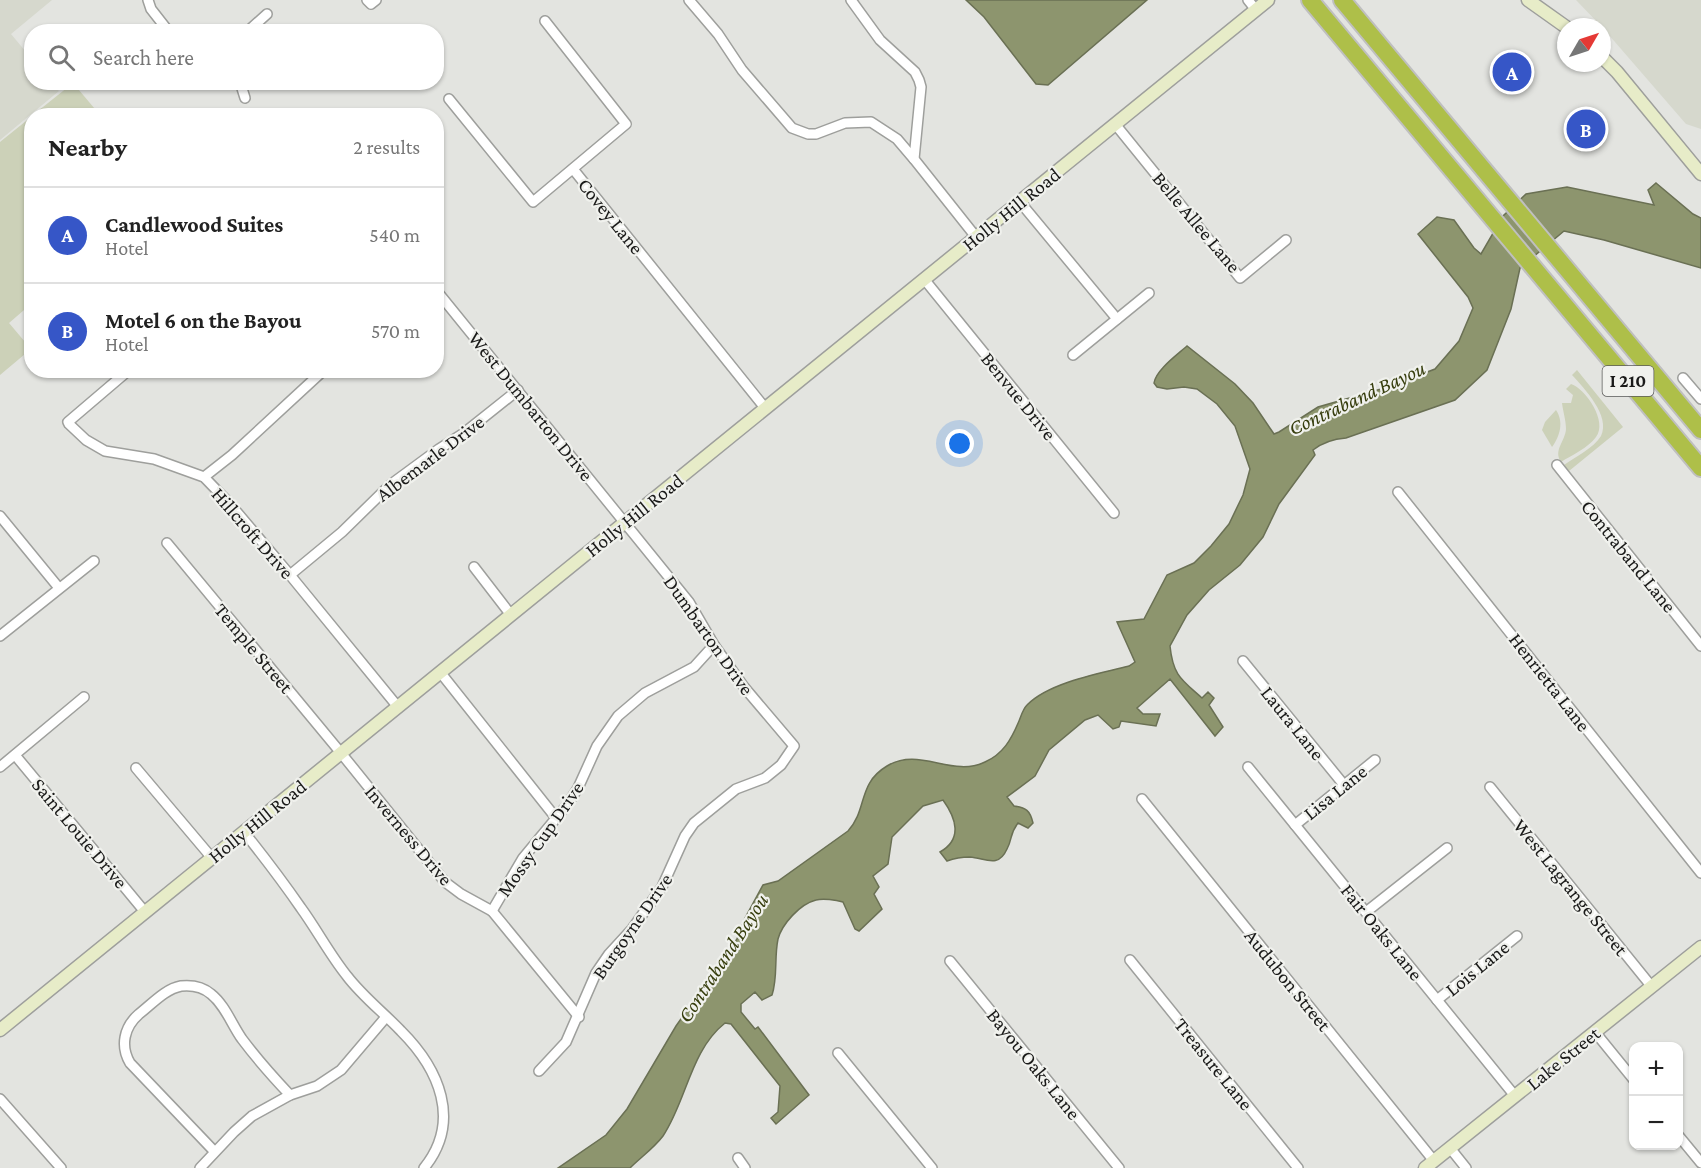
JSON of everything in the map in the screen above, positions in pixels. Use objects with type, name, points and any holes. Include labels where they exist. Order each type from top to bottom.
[{"type":"highway","name":"I 210","points":[[1342,0],[1701,430]]},
{"type":"highway","name":"I 210","points":[[1310,1],[1701,468]]},
{"type":"street","points":[[148,0],[151,9],[163,24]]},
{"type":"street","points":[[689,0],[718,34],[742,70],[792,128],[808,134],[816,134],[845,123],[871,122],[897,139],[975,237]]},
{"type":"street","points":[[851,0],[880,40],[915,72],[919,80],[921,87],[914,159]]},
{"type":"street","name":"Holly Hill Road","points":[[0,1030],[1020,202],[1115,124],[1252,5],[1268,0]]},
{"type":"street","points":[[1528,0],[1557,21]]},
{"type":"street","points":[[256,24],[267,14]]},
{"type":"street","points":[[545,21],[626,124],[573,169]]},
{"type":"street","points":[[1611,66],[1701,174]]},
{"type":"street","points":[[242,90],[245,98]]},
{"type":"street","name":"Covey Lane","points":[[449,99],[532,202],[573,169],[765,408]]},
{"type":"street","name":"Belle Allee Lane","points":[[1115,124],[1240,278],[1286,240]]},
{"type":"street","points":[[1020,202],[1117,319]]},
{"type":"street","name":"Benvue Drive","points":[[924,279],[1114,513]]},
{"type":"street","points":[[1073,355],[1149,293]]},
{"type":"street","name":"West Dumbarton Drive","points":[[444,300],[625,523]]},
{"type":"street","name":"Hillcroft Drive","points":[[120,378],[68,422],[86,440],[105,451],[154,459],[204,477],[290,575],[398,707]]},
{"type":"street","points":[[204,477],[232,455],[315,378]]},
{"type":"street","points":[[1683,378],[1701,399]]},
{"type":"street","name":"Albemarle Drive","points":[[290,575],[342,532],[390,485],[430,454],[464,433],[518,390]]},
{"type":"street","name":"Contraband Lane","points":[[1557,465],[1701,646]]},
{"type":"street","name":"Henrietta Lane","points":[[1398,492],[1701,873]]},
{"type":"street","points":[[0,516],[59,588]]},
{"type":"street","name":"Dumbarton Drive","points":[[625,523],[689,602],[714,645],[744,687],[794,746]]},
{"type":"street","name":"Temple Street","points":[[167,543],[341,753]]},
{"type":"street","points":[[0,636],[94,561]]},
{"type":"street","points":[[474,567],[511,615]]},
{"type":"street","name":"Mossy Cup Drive","points":[[492,911],[523,858],[578,788],[597,746],[618,716],[645,693],[694,668],[714,645]]},
{"type":"street","name":"Laura Lane","points":[[1243,660],[1344,785]]},
{"type":"street","points":[[440,672],[556,818]]},
{"type":"street","points":[[0,767],[84,698]]},
{"type":"street","name":"Burgoyne Drive","points":[[539,1071],[566,1042],[579,1017],[596,973],[662,887],[685,836],[694,823],[736,789],[765,778],[781,765],[794,746]]},
{"type":"street","name":"Inverness Drive","points":[[341,753],[445,882],[461,894],[492,911],[579,1017]]},
{"type":"street","name":"Saint Louie Drive","points":[[15,754],[145,912]]},
{"type":"street","name":"Lisa Lane","points":[[1295,825],[1375,760]]},
{"type":"street","name":"Fair Oaks Lane","points":[[1248,767],[1515,1096]]},
{"type":"street","points":[[136,768],[212,858]]},
{"type":"street","name":"West Lagrange Street","points":[[1490,787],[1652,987]]},
{"type":"street","name":"Audubon Street","points":[[1142,799],[1429,1165]]},
{"type":"street","points":[[244,832],[291,894],[346,975],[417,1048],[435,1078],[443,1100],[444,1124],[435,1152],[424,1168]]},
{"type":"street","points":[[1366,912],[1447,848]]},
{"type":"street","name":"Lois Lane","points":[[1437,1000],[1517,936]]},
{"type":"street","name":"Lake Street","points":[[1429,1165],[1594,1032],[1699,954]]},
{"type":"street","name":"Treasure Lane","points":[[1130,960],[1298,1168]]},
{"type":"street","name":"Bayou Oaks Lane","points":[[950,961],[1119,1168]]},
{"type":"street","points":[[214,1151],[130,1063],[125,1051],[128,1027],[135,1018],[169,990],[192,986],[209,993],[218,1001],[249,1048],[290,1095]]},
{"type":"street","points":[[200,1168],[214,1151],[252,1116],[290,1095],[316,1086],[341,1070],[386,1017]]},
{"type":"street","points":[[1594,1032],[1629,1074]]},
{"type":"street","points":[[838,1053],[932,1168]]},
{"type":"street","points":[[0,1099],[61,1168]]},
{"type":"street","points":[[1683,1141],[1701,1163]]},
{"type":"street","points":[[1450,1148],[1466,1168]]},
{"type":"street","points":[[738,1158],[746,1168]]},
{"type":"shaded area","points":[[0,0],[52,0],[11,34],[24,50],[24,90],[59,91],[39,108],[24,108],[24,120],[0,140]]},
{"type":"shaded area","points":[[1576,0],[1701,0],[1701,129],[1686,124],[1611,37],[1611,18],[1593,18]]},
{"type":"shaded area","points":[[64,90],[79,90],[94,108],[42,108]]},
{"type":"shaded area","points":[[24,123],[24,310],[9,323],[24,341],[24,355],[0,375],[0,142]]},
{"type":"shaded area","points":[[1577,370],[1623,427],[1569,471],[1564,465],[1594,444],[1601,436],[1603,428],[1595,403],[1572,375]]},
{"type":"shaded area","points":[[1571,384],[1583,392],[1594,407],[1599,431],[1589,445],[1561,462],[1558,454],[1566,429],[1562,403],[1571,403],[1573,395],[1566,389]]},
{"type":"shaded area","points":[[1556,410],[1560,419],[1560,429],[1552,447],[1542,430],[1545,422]]},
{"type":"water","points":[[966,0],[1147,0],[1048,85],[1036,84],[984,17]]},
{"type":"water","name":"Contraband Bayou","points":[[1656,183],[1701,218],[1701,268],[1564,231],[1520,268],[1511,309],[1487,370],[1455,400],[1346,438],[1328,441],[1313,450],[1315,455],[1279,504],[1263,537],[1240,565],[1209,590],[1187,615],[1170,646],[1173,664],[1184,682],[1202,698],[1208,692],[1214,698],[1209,705],[1223,727],[1215,736],[1170,679],[1137,708],[1143,714],[1160,714],[1156,726],[1121,721],[1119,727],[1113,729],[1098,715],[1085,720],[1049,750],[1035,776],[1007,797],[1014,806],[1027,810],[1033,823],[1028,828],[1018,823],[1003,855],[995,861],[970,857],[947,861],[940,852],[952,841],[954,835],[954,821],[951,814],[943,800],[923,806],[892,837],[888,864],[873,876],[879,887],[874,894],[882,909],[859,931],[855,929],[843,902],[819,899],[798,910],[788,921],[778,939],[772,995],[762,1000],[755,992],[741,1004],[741,1012],[755,1029],[758,1027],[809,1095],[776,1124],[771,1118],[778,1112],[780,1086],[731,1024],[725,1023],[704,1047],[663,1136],[630,1168],[558,1168],[606,1135],[627,1109],[676,1026],[737,939],[745,918],[763,885],[778,881],[848,831],[854,823],[871,781],[878,773],[887,766],[911,759],[960,767],[985,762],[1006,746],[1024,708],[1036,697],[1061,685],[1129,666],[1135,662],[1117,622],[1144,619],[1167,575],[1194,563],[1211,546],[1229,524],[1243,495],[1250,469],[1235,426],[1217,404],[1197,389],[1184,387],[1167,389],[1157,387],[1154,383],[1159,373],[1173,358],[1187,346],[1235,384],[1253,403],[1274,434],[1318,407],[1388,387],[1435,369],[1459,341],[1473,308],[1468,297],[1418,234],[1437,217],[1454,220],[1481,254],[1503,216],[1526,194],[1567,187],[1654,205],[1648,190]]},
{"type":"place","name":"Candlewood Suites","points":[[1512,72]]},
{"type":"place","name":"Motel 6 on the Bayou","points":[[1586,129]]}]
